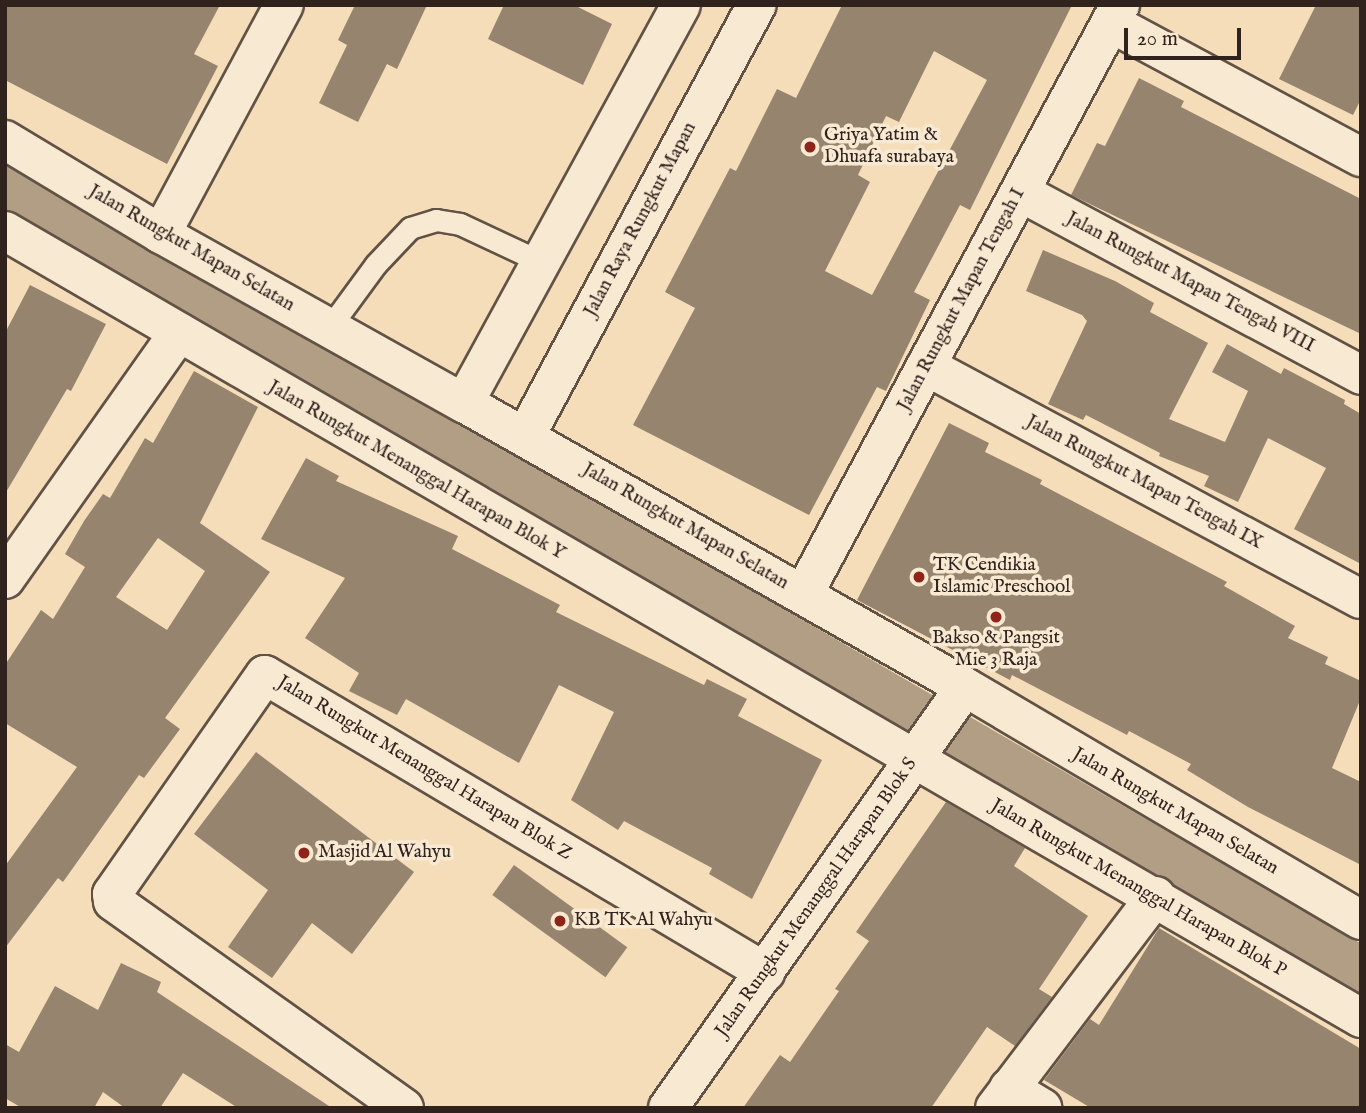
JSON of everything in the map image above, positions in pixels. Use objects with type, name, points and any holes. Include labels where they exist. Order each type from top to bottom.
[{"type":"street","points":[[161,234],[285,5]]},
{"type":"street","points":[[464,403],[681,5]]},
{"type":"street","name":"Jalan Raya Rungkut Mapan","points":[[526,435],[757,5]]},
{"type":"street","points":[[1116,14],[1361,157]]},
{"type":"street","name":"Jalan Rungkut Mapan Tengah I","points":[[803,595],[1116,14]]},
{"type":"street","name":"Jalan Rungkut Mapan Selatan","points":[[5,140],[161,234],[526,435],[803,595],[959,695],[1361,920]]},
{"type":"street","name":"Jalan Rungkut Mapan Tengah VIII","points":[[1020,192],[1361,375]]},
{"type":"street","name":"Jalan Rungkut Menanggal Harapan Blok Y","points":[[5,231],[918,756]]},
{"type":"street","points":[[5,579],[179,332]]},
{"type":"street","name":"Jalan Rungkut Mapan Tengah IX","points":[[926,366],[1361,599]]},
{"type":"street","name":"Jalan Rungkut Menanggal Harapan Blok Z","points":[[404,1108],[113,901],[112,894],[265,675],[765,972]]},
{"type":"street","name":"Jalan Rungkut Menanggal Harapan Blok S","points":[[668,1108],[959,695]]},
{"type":"street","name":"Jalan Rungkut Menanggal Harapan Blok P","points":[[918,756],[1361,1018]]},
{"type":"street","points":[[1042,1108],[1002,1098],[1156,897]]},
{"type":"lane","points":[[329,328],[376,264],[410,228],[436,220],[460,224],[541,262]]},
{"type":"building","points":[[5,5],[220,5],[194,54],[218,66],[167,164],[5,80]]},
{"type":"building","points":[[355,5],[427,5],[397,69],[387,64],[358,122],[319,103],[347,45],[338,40]]},
{"type":"building","points":[[504,5],[574,5],[612,24],[583,85],[488,39]]},
{"type":"building","points":[[842,5],[1072,5],[970,210],[960,205],[914,292],[930,300],[886,391],[877,387],[809,515],[633,425],[695,308],[665,292],[730,168],[736,171],[777,89],[796,98]],"holes":[[[934,51],[987,80],[872,295],[825,271],[870,182],[858,175],[886,116],[899,122]]]},
{"type":"building","points":[[1316,5],[1361,5],[1361,99],[1353,115],[1279,79]]},
{"type":"building","points":[[1139,78],[1184,101],[1181,107],[1361,199],[1361,334],[1071,195],[1097,143],[1105,146]]},
{"type":"building","points":[[1043,250],[1115,281],[1154,303],[1150,312],[1208,343],[1169,419],[1225,442],[1248,391],[1212,372],[1227,344],[1281,374],[1284,368],[1345,400],[1344,404],[1361,414],[1361,564],[1294,529],[1326,468],[1268,438],[1238,502],[1204,486],[1209,476],[1159,456],[1160,453],[1086,415],[1083,420],[1048,404],[1087,321],[1082,315],[1026,291]]},
{"type":"building","points":[[30,285],[106,324],[71,391],[67,389],[5,494],[5,333]]},
{"type":"building","points":[[194,371],[258,407],[200,523],[270,572],[165,718],[180,729],[144,778],[139,775],[63,882],[58,878],[5,948],[5,866],[77,767],[5,723],[5,665],[41,610],[53,619],[85,567],[65,554],[103,494],[110,498],[145,438],[153,443]],"holes":[[[158,538],[205,571],[167,630],[116,597]]]},
{"type":"building","points":[[949,423],[989,443],[985,452],[1042,480],[1040,484],[1227,582],[1224,586],[1295,626],[1288,638],[1328,657],[1325,664],[1361,681],[1361,698],[1332,768],[1361,782],[1361,865],[1248,807],[1187,770],[1191,764],[1129,731],[1127,735],[1012,675],[1010,680],[857,600]]},
{"type":"building","points":[[306,458],[339,476],[336,481],[458,536],[452,549],[560,605],[556,612],[704,685],[707,679],[747,699],[738,716],[822,760],[752,899],[709,874],[712,868],[624,821],[618,830],[571,800],[614,712],[559,685],[519,763],[406,699],[397,715],[349,691],[359,673],[305,638],[345,578],[261,539]]},
{"type":"building","name":"Masjid Al Wahyu","points":[[256,752],[414,872],[352,954],[312,923],[272,978],[228,947],[268,890],[194,834]]},
{"type":"building","points":[[946,802],[1025,848],[1014,866],[1088,916],[1039,989],[1052,997],[1015,1046],[987,1027],[931,1108],[743,1108],[780,1055],[790,1062],[839,991],[835,989],[869,941],[856,932]]},
{"type":"building","name":"KB TK Al Wahyu","points":[[514,865],[627,947],[606,977],[492,895]]},
{"type":"building","points":[[1159,928],[1361,1049],[1361,1108],[1091,1108],[1044,1080],[1090,1019],[1099,1025]]},
{"type":"building","points":[[121,963],[161,982],[157,992],[332,1108],[238,1108],[183,1073],[160,1108],[125,1108],[103,1092],[94,1108],[22,1108],[5,1098],[5,1044],[19,1052],[55,986],[98,1010]]},
{"type":"waterway","points":[[5,198],[1361,984]]},
{"type":"place","name":"Griya Yatim & Dhuafa surabaya","points":[[810,147]]},
{"type":"place","name":"TK Cendikia Islamic Preschool","points":[[919,577]]},
{"type":"place","name":"Bakso & Pangsit Mie 3 Raja","points":[[996,617]]},
{"type":"place","name":"Masjid Al Wahyu","points":[[304,853]]},
{"type":"place","name":"KB TK Al Wahyu","points":[[560,921]]}]
